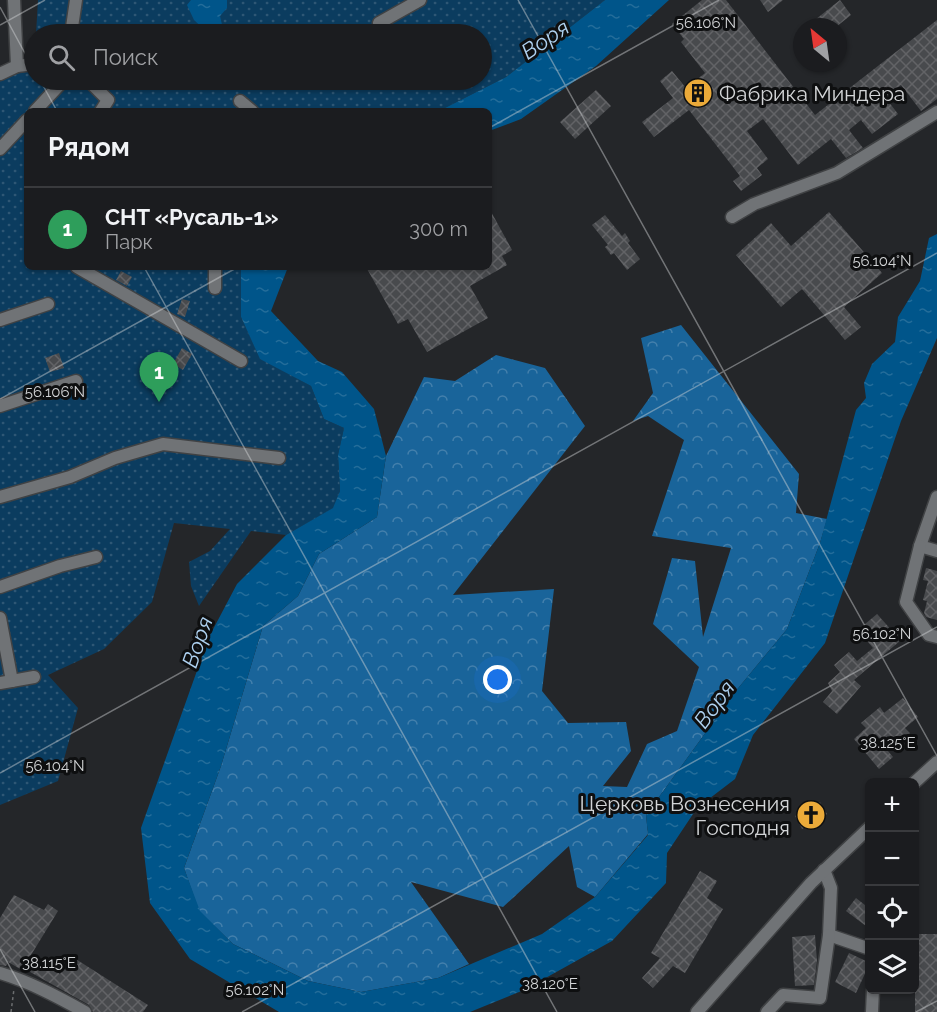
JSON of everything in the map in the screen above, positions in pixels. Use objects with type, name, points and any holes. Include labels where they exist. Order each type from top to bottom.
[{"type":"street","points":[[14,0],[17,66]]},
{"type":"street","points":[[72,24],[76,0]]},
{"type":"street","points":[[379,23],[420,0]]},
{"type":"street","points":[[0,74],[24,65]]},
{"type":"street","points":[[38,108],[55,90]]},
{"type":"street","points":[[98,90],[114,108]]},
{"type":"street","points":[[103,108],[108,100]]},
{"type":"street","points":[[240,101],[248,108]]},
{"type":"street","points":[[732,218],[753,204],[837,173],[937,112]]},
{"type":"street","points":[[0,149],[24,123]]},
{"type":"street","points":[[82,270],[241,361]]},
{"type":"street","points":[[215,270],[215,288]]},
{"type":"street","points":[[0,320],[48,303]]},
{"type":"street","points":[[0,406],[76,381]]},
{"type":"street","points":[[0,497],[70,477],[115,458],[163,444],[279,458]]},
{"type":"street","points":[[937,497],[920,546],[906,602],[929,635],[937,637]]},
{"type":"street","points":[[920,546],[937,551]]},
{"type":"street","points":[[0,587],[60,566],[96,557]]},
{"type":"street","points":[[0,618],[6,682],[34,677]]},
{"type":"street","points":[[919,779],[937,762]]},
{"type":"street","points":[[919,780],[937,773]]},
{"type":"street","points":[[697,1012],[825,870],[865,832]]},
{"type":"street","points":[[767,1012],[783,995],[820,998],[829,934],[831,888],[825,870]]},
{"type":"street","points":[[829,934],[865,947]]},
{"type":"street","points":[[0,973],[52,993],[85,1012]]},
{"type":"street","points":[[872,1012],[873,994]]},
{"type":"path","points":[[11,1012],[15,977]]},
{"type":"shaded area","points":[[38,0],[605,0],[506,77],[492,84],[492,24],[37,24]]},
{"type":"shaded area","points":[[24,71],[24,90],[480,90],[445,108],[24,108],[24,270],[241,270],[241,317],[260,358],[311,386],[324,419],[344,428],[338,455],[340,491],[334,508],[286,535],[251,531],[199,606],[191,586],[189,562],[210,551],[230,529],[174,523],[152,602],[104,649],[48,675],[78,708],[58,781],[0,805],[0,81]]},
{"type":"green space","points":[[681,325],[799,474],[796,513],[827,519],[787,629],[735,692],[646,815],[648,834],[595,897],[577,887],[569,846],[503,907],[411,882],[469,964],[438,978],[361,992],[308,981],[233,944],[199,911],[184,868],[221,766],[263,626],[298,596],[319,554],[377,517],[386,456],[424,377],[455,381],[496,355],[545,368],[585,426],[453,595],[554,589],[542,691],[568,723],[626,722],[631,751],[603,786],[627,787],[647,744],[677,731],[699,667],[653,624],[672,558],[695,561],[703,637],[731,548],[652,536],[684,440],[648,416],[633,421],[653,393],[641,338]]},
{"type":"water","points":[[191,0],[227,0],[227,8],[220,16],[222,24],[198,24],[187,5]]},
{"type":"water","points":[[605,0],[669,0],[596,66],[521,119],[492,130],[492,108],[445,108],[480,90],[492,90],[492,84],[506,77]]},
{"type":"water","points":[[937,234],[937,338],[901,421],[825,643],[753,735],[735,779],[697,808],[667,853],[666,883],[612,941],[524,990],[470,1012],[279,1012],[190,959],[150,903],[141,828],[209,637],[237,584],[286,535],[333,508],[340,491],[338,455],[344,428],[324,419],[311,386],[260,359],[241,317],[241,270],[287,270],[271,311],[318,361],[342,372],[374,409],[386,456],[377,517],[319,554],[298,596],[263,626],[221,766],[184,868],[200,911],[233,944],[308,981],[361,992],[438,978],[542,934],[595,897],[648,835],[646,815],[735,692],[787,629],[820,543],[856,410],[866,398],[864,383],[872,364],[895,342],[898,317],[920,281],[929,238]]},
{"type":"building","name":"Фабрика Миндера","points":[[702,0],[726,0],[815,115],[937,20],[937,99],[921,111],[901,85],[885,97],[898,114],[872,134],[861,120],[849,130],[863,148],[846,158],[831,139],[798,165],[763,119],[747,131],[768,159],[757,168],[762,175],[741,191],[733,181],[740,176],[689,110],[654,137],[642,122],[673,98],[660,81],[672,71],[686,88],[705,73],[681,42],[684,39],[672,24]]},
{"type":"building","points":[[760,0],[783,0],[768,12]]},
{"type":"building","points":[[840,0],[851,15],[847,18],[817,18]]},
{"type":"building","points":[[596,90],[611,106],[575,139],[560,122]]},
{"type":"building","points":[[829,212],[882,273],[844,307],[861,327],[845,340],[802,289],[781,307],[736,255],[771,223],[791,246]]},
{"type":"building","points":[[492,213],[512,250],[502,256],[507,265],[470,286],[488,318],[427,352],[408,319],[398,324],[368,270],[492,270]]},
{"type":"building","points":[[605,215],[622,236],[625,233],[630,241],[628,243],[640,259],[627,270],[614,253],[611,255],[605,247],[608,245],[592,225]]},
{"type":"building","points":[[121,271],[132,277],[127,286],[116,280]]},
{"type":"building","points":[[182,299],[190,301],[185,317],[177,314]]},
{"type":"building","points":[[182,348],[192,354],[183,370],[173,364]]},
{"type":"building","points":[[59,353],[64,368],[50,372],[45,358]]},
{"type":"building","points":[[926,568],[937,571],[937,620],[926,617],[924,613],[927,601],[923,600],[928,581],[923,580]]},
{"type":"building","points":[[877,614],[894,633],[900,628],[907,635],[854,680],[861,686],[837,714],[823,702],[832,691],[828,683],[840,672],[834,665],[849,652],[857,661],[873,648],[858,630]]},
{"type":"building","points":[[903,698],[918,717],[905,728],[910,733],[888,751],[893,757],[879,769],[854,739],[866,728],[861,723],[880,707],[884,713]]},
{"type":"building","name":"Церковь Вознесения Господня","points":[[820,802],[827,814],[802,829],[795,816]]},
{"type":"building","points":[[700,871],[717,881],[707,898],[723,909],[685,973],[673,966],[653,988],[642,978],[660,958],[651,953]]},
{"type":"building","points":[[14,895],[44,910],[48,904],[58,911],[31,955],[60,974],[71,956],[148,1005],[143,1012],[93,1012],[89,1005],[23,968],[22,970],[8,962],[6,966],[0,965],[0,918]]},
{"type":"building","points":[[856,898],[865,905],[865,925],[846,911]]},
{"type":"building","points":[[919,934],[937,934],[937,1012],[915,1012],[915,994],[919,994]]},
{"type":"building","points":[[815,935],[817,961],[814,985],[795,986],[792,937]]},
{"type":"building","points":[[849,953],[865,961],[865,974],[856,993],[835,982]]},
{"type":"place","name":"Фабрика Миндера","points":[[698,93]]},
{"type":"place","name":"СНТ «Русаль-1»","points":[[159,402]]},
{"type":"place","name":"Церковь Вознесения Господня","points":[[811,815]]},
{"type":"water label","name":"Воря","points":[[545,39]]},
{"type":"water label","name":"Воря","points":[[197,642]]},
{"type":"water label","name":"Воря","points":[[714,704]]}]
